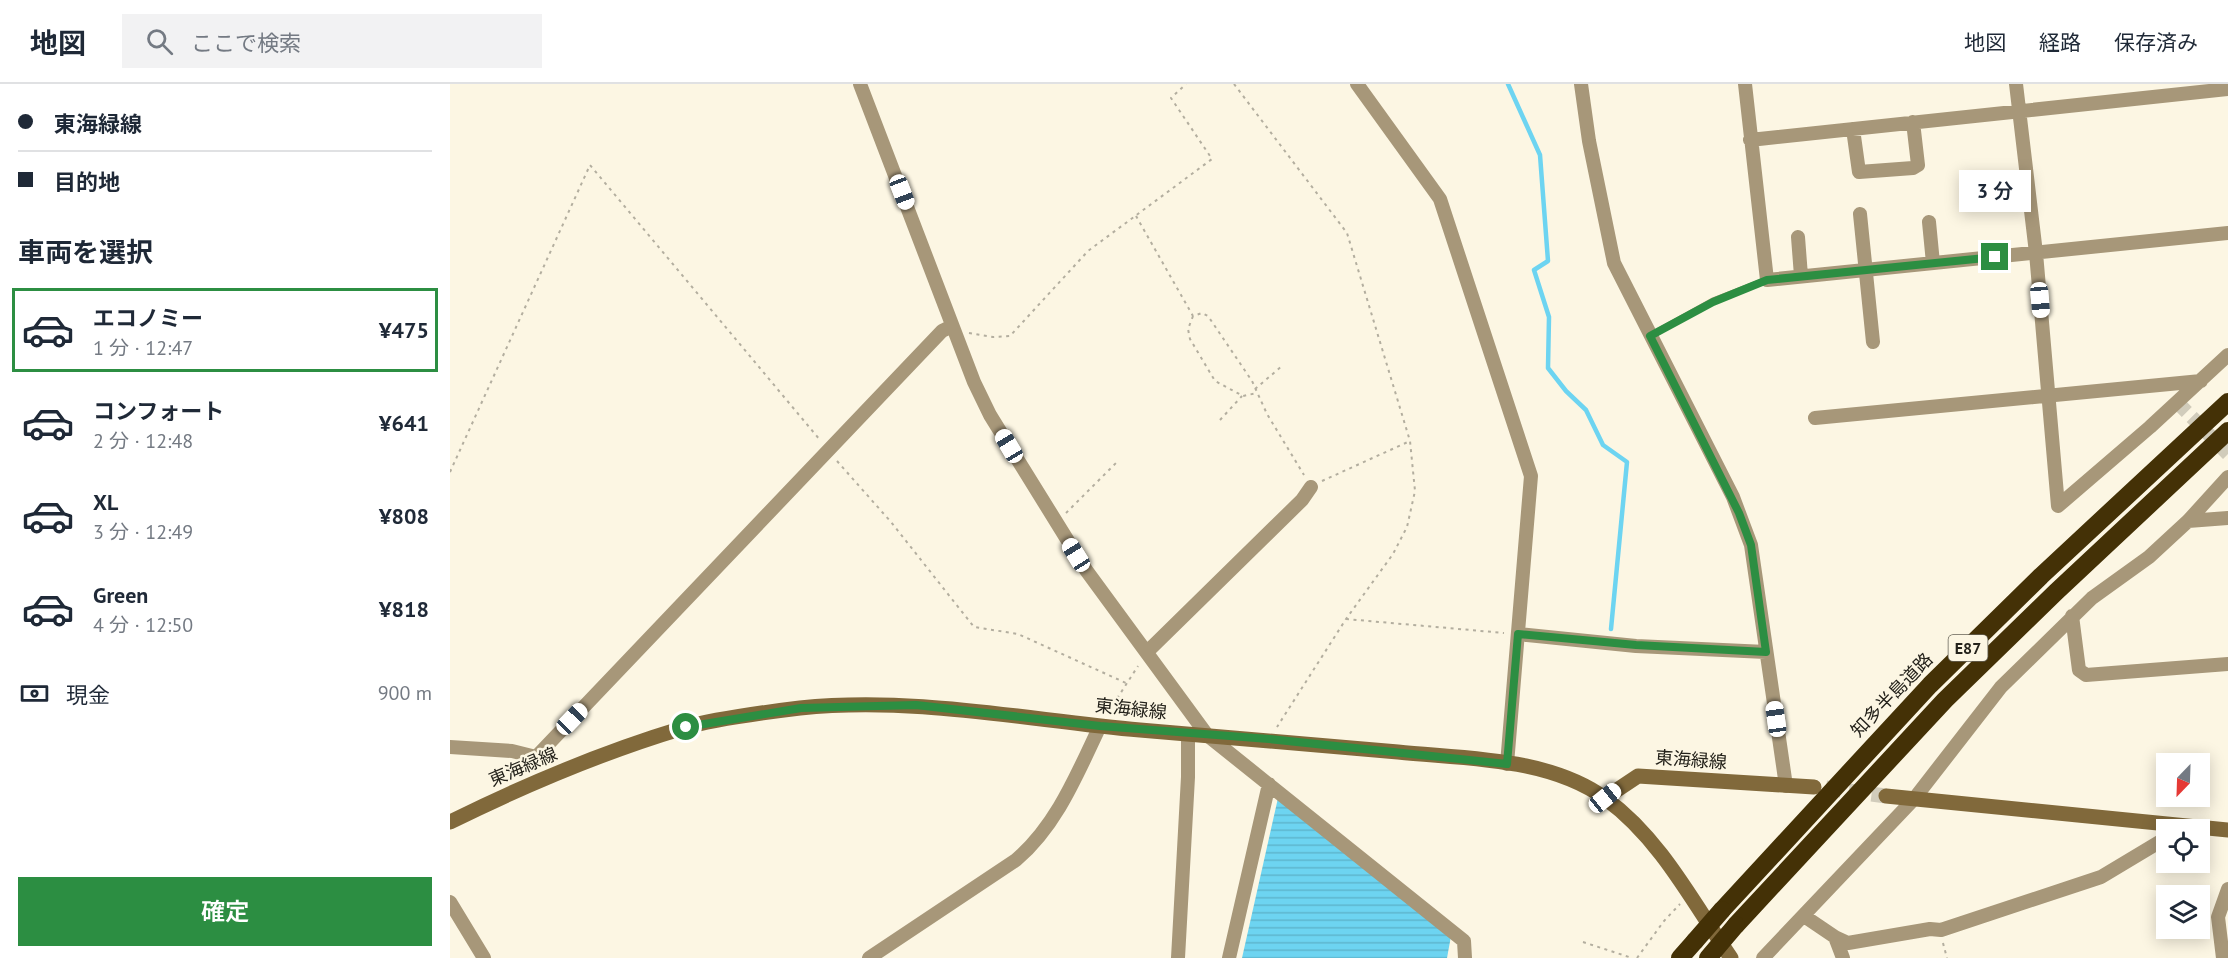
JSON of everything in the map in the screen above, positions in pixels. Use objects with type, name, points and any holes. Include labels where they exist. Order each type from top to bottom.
[{"type":"highway","name":"知多半島道路","points":[[1680,958],[1930,685],[2041,576],[2228,402]]},
{"type":"highway","name":"E87","points":[[1708,958],[1945,700],[2056,591],[2228,431]]},
{"type":"main road","name":"東海緑線","points":[[450,822],[542,778],[686,727],[801,708],[916,705],[1100,726],[1269,739],[1507,764],[1559,776],[1605,798],[1624,782],[1638,776],[1814,787]]},
{"type":"main road","points":[[1886,796],[2156,825]]},
{"type":"main road","points":[[1605,798],[1636,826],[1664,859],[1731,958]]},
{"type":"main road","points":[[2210,829],[2228,830]]},
{"type":"street","points":[[860,84],[945,301],[952,326],[990,415],[1086,570],[1207,735],[1464,940],[1465,958]]},
{"type":"street","points":[[1357,84],[1440,200],[1531,476],[1507,764]]},
{"type":"street","points":[[1581,84],[1589,141],[1614,262],[1733,497],[1751,545],[1786,786]]},
{"type":"street","points":[[1745,84],[1767,280],[2228,233]]},
{"type":"street","points":[[2016,84],[2036,253],[2058,506],[2228,355]]},
{"type":"street","points":[[1750,140],[2228,89]]},
{"type":"street","points":[[1853,129],[1859,172],[1913,168],[1918,165],[1913,122]]},
{"type":"street","points":[[1860,214],[1873,342]]},
{"type":"street","points":[[1929,222],[1933,263]]},
{"type":"street","points":[[1798,237],[1802,276]]},
{"type":"street","points":[[536,757],[942,331],[952,326]]},
{"type":"street","points":[[1815,418],[2201,381]]},
{"type":"street","points":[[1763,958],[1914,799],[2001,687],[2072,616],[2150,557],[2188,521],[2228,477]]},
{"type":"street","points":[[1148,654],[1302,500],[1311,487]]},
{"type":"street","points":[[2188,521],[2228,518]]},
{"type":"street","points":[[2072,616],[2079,670],[2086,675],[2228,664]]},
{"type":"street","points":[[1518,634],[1636,645],[1766,652]]},
{"type":"street","points":[[869,958],[1016,860],[1035,843],[1068,791],[1100,726]]},
{"type":"street","points":[[1178,958],[1187,798],[1188,734]]},
{"type":"street","points":[[450,747],[512,751],[536,757]]},
{"type":"street","points":[[536,757],[542,778]]},
{"type":"street","points":[[1229,958],[1269,784]]},
{"type":"street","points":[[1804,916],[1848,943],[1930,929],[1941,930],[2100,877],[2156,844]]},
{"type":"street","points":[[2223,958],[2218,917],[2228,889]]},
{"type":"street","points":[[450,902],[484,958]]},
{"type":"street","points":[[1835,937],[1843,958]]},
{"type":"lane","points":[[1650,336],[1713,302],[1767,280]]},
{"type":"path","points":[[952,326],[985,336],[1010,336],[1077,261],[1212,159],[1171,98],[1186,84]]},
{"type":"path","points":[[1234,84],[1347,233],[1410,441],[1415,491],[1407,527],[1393,554],[1346,619],[1269,739]]},
{"type":"path","points":[[450,471],[590,165],[828,451],[891,522],[974,627],[1018,634],[1126,682]]},
{"type":"path","points":[[1136,216],[1193,316],[1188,333],[1200,356],[1219,385],[1242,396]]},
{"type":"path","points":[[1193,316],[1202,313],[1208,316],[1255,389],[1311,487],[1410,441]]},
{"type":"path","points":[[1255,389],[1282,366]]},
{"type":"path","points":[[1220,420],[1242,396],[1257,393]]},
{"type":"path","points":[[1056,523],[1119,460]]},
{"type":"path","points":[[1346,619],[1518,634]]},
{"type":"path","points":[[1100,726],[1126,682],[1148,654]]},
{"type":"path","points":[[1637,958],[1664,921],[1688,895]]},
{"type":"path","points":[[1582,942],[1632,958]]},
{"type":"water","points":[[1278,798],[1451,936],[1447,958],[1242,958]]},
{"type":"waterway","points":[[1508,84],[1540,155],[1548,261],[1534,270],[1549,317],[1548,368],[1566,391],[1586,410],[1603,445],[1627,462],[1611,629]]},
{"type":"tunnel","points":[[2177,402],[2228,454]]},
{"type":"tunnel","points":[[1826,788],[1886,796]]},
{"type":"route","points":[[686,727],[801,708],[916,705],[1100,726],[1269,739],[1507,764],[1518,634],[1636,645],[1766,652],[1751,545],[1733,497],[1650,336],[1713,302],[1767,280],[1995,257]]}]
